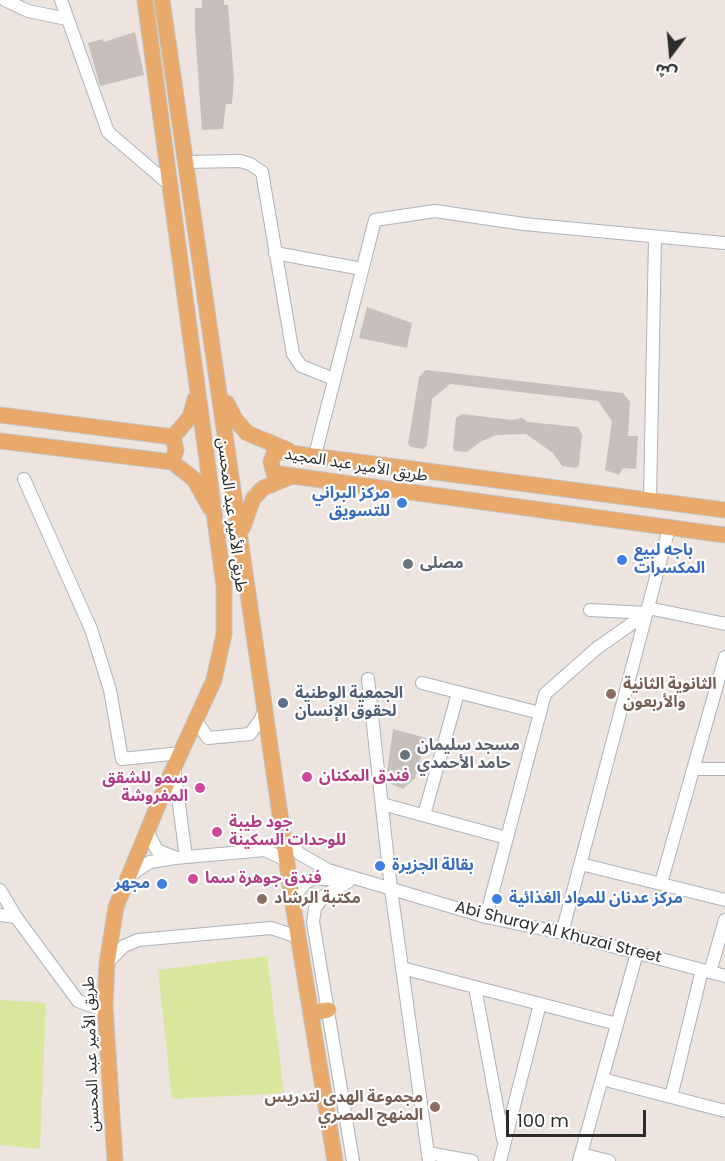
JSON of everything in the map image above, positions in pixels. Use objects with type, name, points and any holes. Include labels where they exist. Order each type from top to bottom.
[{"type":"main road","name":"طريق الأمير عبد المحسن","points":[[115,1161],[106,1011],[107,963],[116,907],[214,680],[224,634],[224,586],[145,0]]},
{"type":"main road","name":"طريق الأمير عبد المحسن","points":[[162,0],[220,389],[253,631],[266,705],[294,911],[335,1161]]},
{"type":"main road","points":[[220,389],[235,418],[247,433],[296,453]]},
{"type":"main road","points":[[173,437],[190,417],[197,393]]},
{"type":"main road","points":[[0,415],[173,437]]},
{"type":"main road","points":[[172,462],[176,450],[173,437]]},
{"type":"main road","points":[[0,441],[172,462],[194,479],[215,516]]},
{"type":"main road","name":"طريق الأمير عبد المجيد","points":[[725,510],[315,455],[275,451],[271,462],[274,472],[292,476],[725,536]]},
{"type":"main road","points":[[241,536],[246,512],[253,499],[263,488],[292,476]]},
{"type":"main road","points":[[311,1013],[328,1010]]},
{"type":"street","points":[[5,0],[28,11],[67,19]]},
{"type":"street","points":[[61,0],[108,132],[170,185]]},
{"type":"street","points":[[185,162],[240,161],[258,168],[265,183],[292,354],[301,366],[334,379]]},
{"type":"street","points":[[315,455],[375,220],[406,213],[435,211],[469,214],[524,224],[725,243]]},
{"type":"street","points":[[650,500],[655,237]]},
{"type":"street","points":[[275,253],[363,269]]},
{"type":"street","points":[[24,479],[91,629],[110,690],[122,759],[178,760],[180,857]]},
{"type":"street","points":[[562,933],[669,528]]},
{"type":"street","points":[[590,609],[647,610],[725,624]]},
{"type":"street","points":[[486,917],[545,694],[597,648],[647,610]]},
{"type":"street","points":[[661,883],[725,657]]},
{"type":"street","points":[[368,680],[391,888],[428,1157],[472,1161]]},
{"type":"street","points":[[422,683],[540,713]]},
{"type":"street","points":[[424,815],[458,693]]},
{"type":"street","points":[[196,721],[208,738],[250,734],[261,719],[266,705]]},
{"type":"street","points":[[694,769],[725,769]]},
{"type":"street","points":[[382,804],[507,838]]},
{"type":"street","points":[[147,831],[157,850],[180,857]]},
{"type":"street","points":[[265,850],[283,832],[300,854],[320,866],[391,888]]},
{"type":"street","points":[[129,876],[150,862],[180,857],[265,850],[288,861]]},
{"type":"street","points":[[580,864],[725,900]]},
{"type":"street","points":[[294,911],[298,892],[305,883],[315,878],[391,888]]},
{"type":"street","points":[[348,882],[324,896],[315,908],[313,922],[353,1161]]},
{"type":"street","name":"Abi Shuray Al Khuzai Street","points":[[391,888],[486,917],[562,933],[725,976]]},
{"type":"street","points":[[0,890],[16,917],[78,1001],[106,1011]]},
{"type":"street","points":[[0,915],[16,917]]},
{"type":"street","points":[[671,1097],[706,971],[725,920]]},
{"type":"street","points":[[107,963],[124,946],[138,940],[271,928],[298,937]]},
{"type":"street","points":[[609,1161],[580,1158],[637,952]]},
{"type":"street","points":[[402,968],[617,1024]]},
{"type":"street","points":[[475,987],[504,1144]]},
{"type":"street","points":[[500,1161],[540,1004]]},
{"type":"street","points":[[602,1079],[725,1111]]},
{"type":"green space","points":[[267,956],[284,1093],[172,1099],[158,970]]},
{"type":"green space","points":[[0,1000],[46,1003],[40,1149],[0,1145]]},
{"type":"building","points":[[202,0],[224,0],[224,5],[228,5],[234,79],[232,104],[226,104],[223,129],[202,130],[195,8],[202,8]]},
{"type":"building","points":[[135,32],[144,75],[100,86],[88,43],[103,39],[104,42]]},
{"type":"building","points":[[367,307],[412,323],[407,348],[359,338]]},
{"type":"building","points":[[426,370],[623,393],[630,402],[628,436],[638,436],[636,469],[623,468],[619,475],[605,470],[612,421],[598,401],[450,384],[432,399],[427,445],[423,449],[411,447],[408,444],[419,377]]},
{"type":"building","points":[[462,414],[512,420],[522,418],[528,422],[578,427],[582,435],[579,465],[576,468],[562,466],[553,453],[526,434],[496,435],[480,442],[467,452],[455,451],[453,448],[456,418]]},
{"type":"building","name":"مسجد سليمان حامد الأحمدي","points":[[393,729],[426,738],[415,778],[403,789],[391,784],[387,772]]},
{"type":"place","name":"مركز البراني للتسويق","points":[[402,503]]},
{"type":"place","name":"باجه لبيع المكسرات","points":[[622,560]]},
{"type":"place","name":"مصلى","points":[[408,564]]},
{"type":"place","name":"الثانوية الثانية والأربعون","points":[[611,694]]},
{"type":"place","name":"الجمعية الوطنية لحقوق الإنسان","points":[[283,703]]},
{"type":"place","name":"مسجد سليمان حامد الأحمدي","points":[[405,755]]},
{"type":"place","name":"فندق المكنان","points":[[307,777]]},
{"type":"place","name":"سمو للشقق المفروشة","points":[[200,788]]},
{"type":"place","name":"جود طيبة للوحدات السكينة","points":[[217,832]]},
{"type":"place","name":"بقالة الجزيرة","points":[[380,866]]},
{"type":"place","name":"فندق جوهرة سما","points":[[193,879]]},
{"type":"place","name":"مجهر","points":[[162,884]]},
{"type":"place","name":"مكتبة الرشاد","points":[[262,899]]},
{"type":"place","name":"مركز عدنان للمواد الغذائية","points":[[497,899]]},
{"type":"place","name":"مجموعة الهدى لتدريس المنهج المصري","points":[[435,1107]]}]
